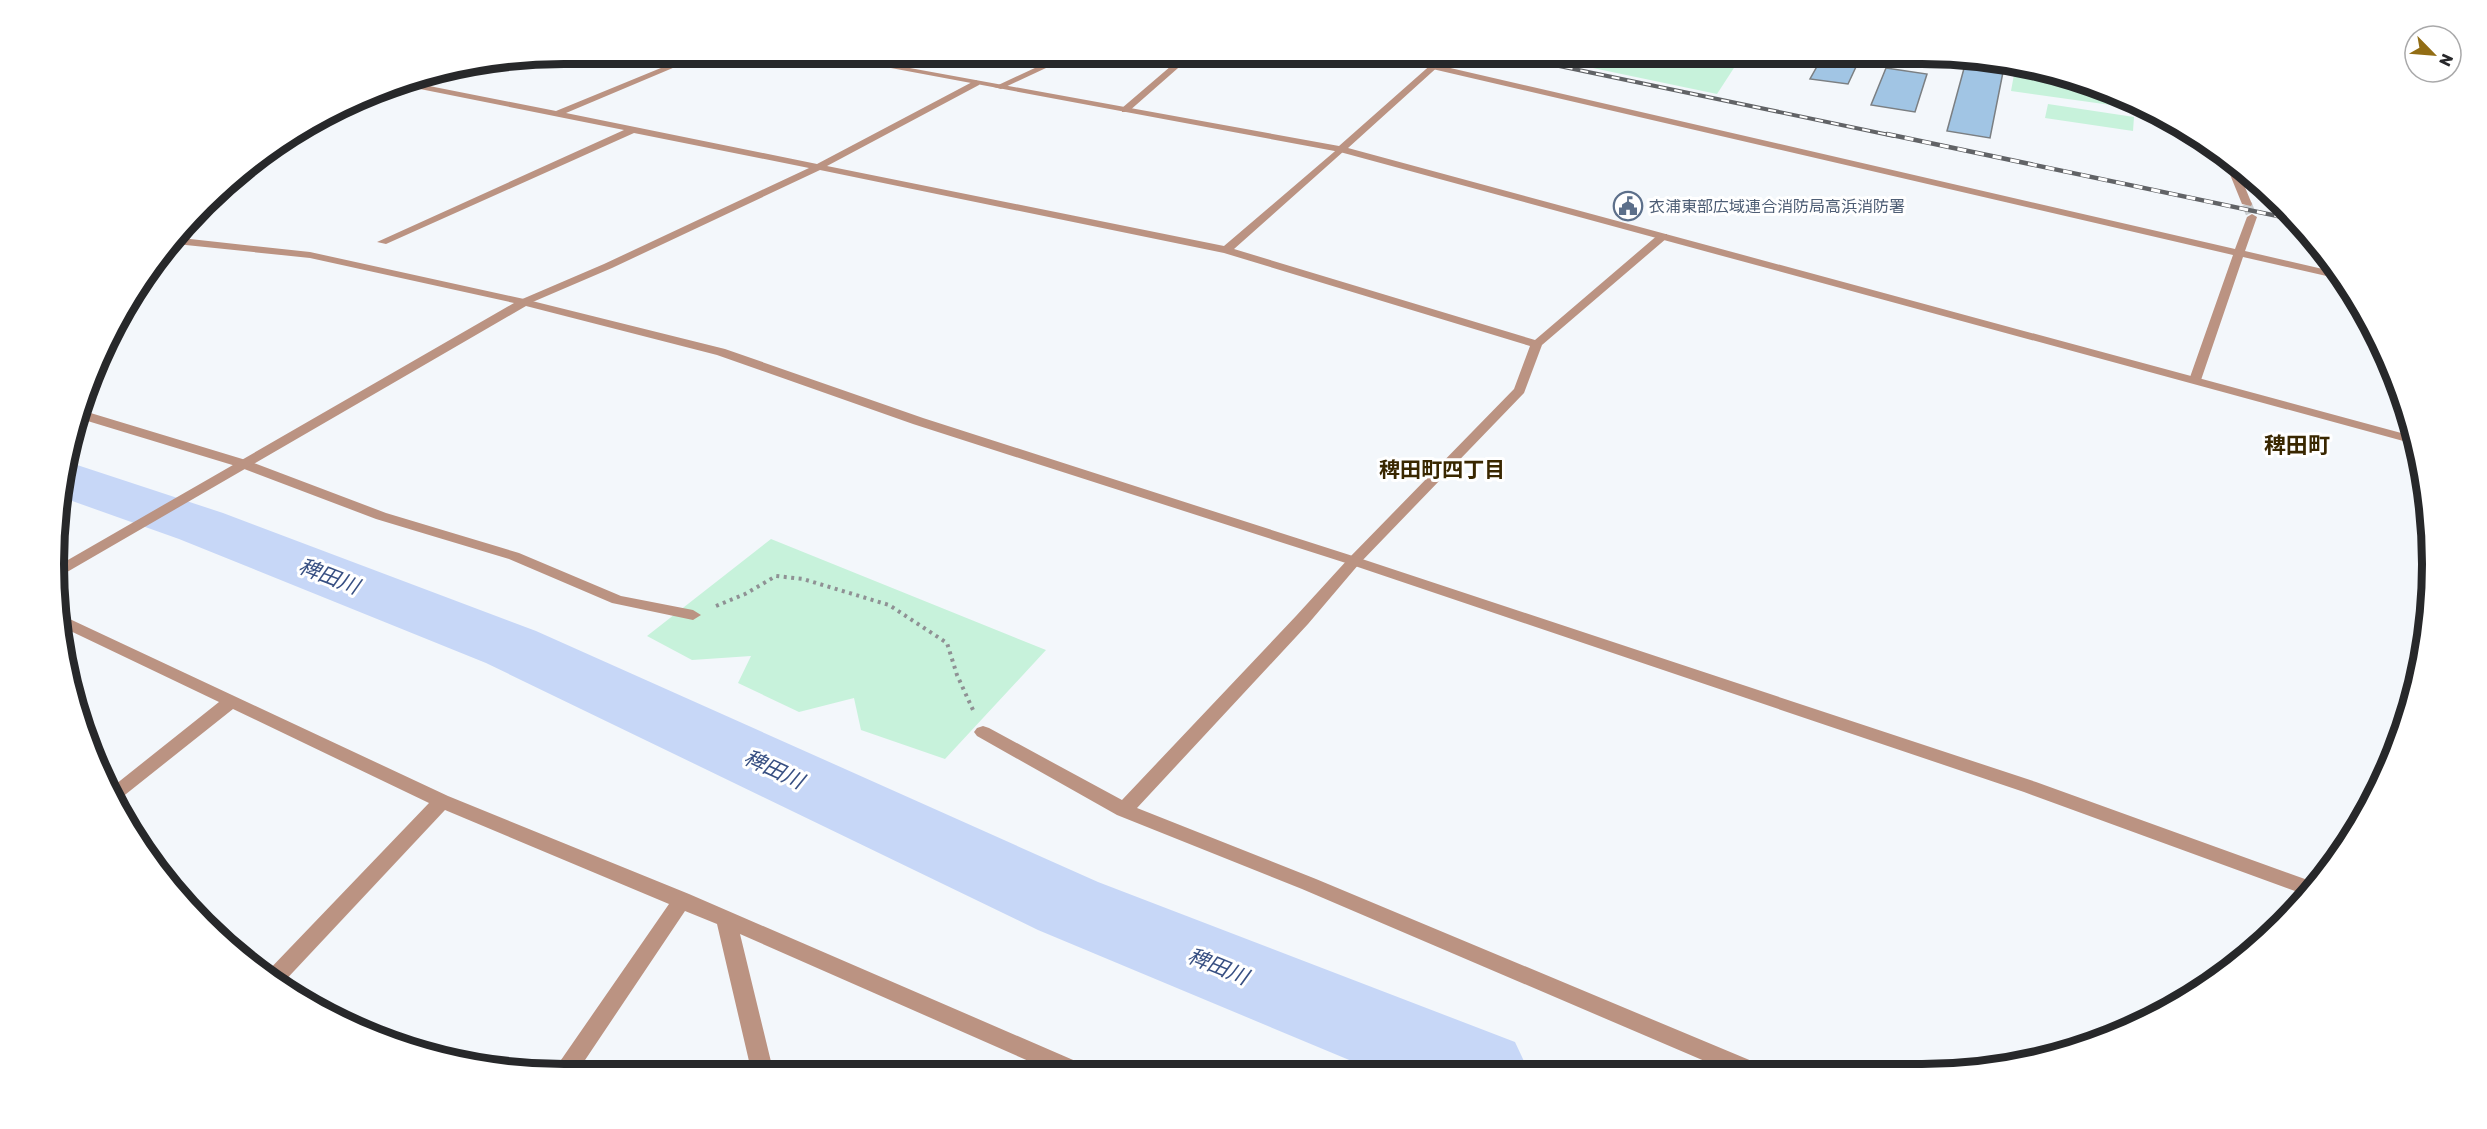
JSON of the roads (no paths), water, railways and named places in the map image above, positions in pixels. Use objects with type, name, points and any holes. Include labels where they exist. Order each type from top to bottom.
[{"type":"street","points":[[557,114],[678,64]]},
{"type":"street","points":[[874,64],[1341,149],[2406,438]]},
{"type":"street","points":[[998,87],[1050,64]]},
{"type":"street","points":[[1125,110],[1177,64]]},
{"type":"street","points":[[1423,64],[2329,274]]},
{"type":"street","points":[[1226,250],[1436,64]]},
{"type":"street","points":[[64,569],[524,302],[608,266],[817,168],[976,83]]},
{"type":"street","points":[[420,86],[1226,250],[1537,344]]},
{"type":"street","points":[[382,242],[632,129]]},
{"type":"street","points":[[2236,175],[2247,204]]},
{"type":"street","points":[[2196,380],[2252,217]]},
{"type":"street","points":[[1124,810],[1302,620],[1354,561],[1520,390],[1537,344],[1663,236]]},
{"type":"street","points":[[183,242],[309,255],[524,302],[721,352],[918,421],[1354,561],[2030,787],[2304,887]]},
{"type":"street","points":[[87,416],[244,464],[381,516],[514,556],[616,600],[693,615]]},
{"type":"street","points":[[68,623],[442,801],[682,900],[1058,1064]]},
{"type":"street","points":[[119,792],[232,701]]},
{"type":"street","points":[[983,732],[1124,810],[1320,889],[1734,1064]]},
{"type":"street","points":[[278,974],[442,801]]},
{"type":"street","points":[[570,1064],[682,900]]},
{"type":"street","points":[[726,919],[761,1064]]},
{"type":"waterway","name":"稗田川","points":[[72,481],[201,526],[511,647],[1068,906],[1462,1064]]},
{"type":"tunnel","points":[[2247,204],[2252,217]]},
{"type":"railway","points":[[1550,64],[1894,136]]},
{"type":"railway","points":[[1887,134],[2281,217]]},
{"type":"place","name":"衣浦東部広域連合消防局高浜消防署","points":[[1628,206]]},
{"type":"district","name":"稗田町","points":[[2297,445]]},
{"type":"district","name":"稗田町四丁目","points":[[1442,469]]}]
